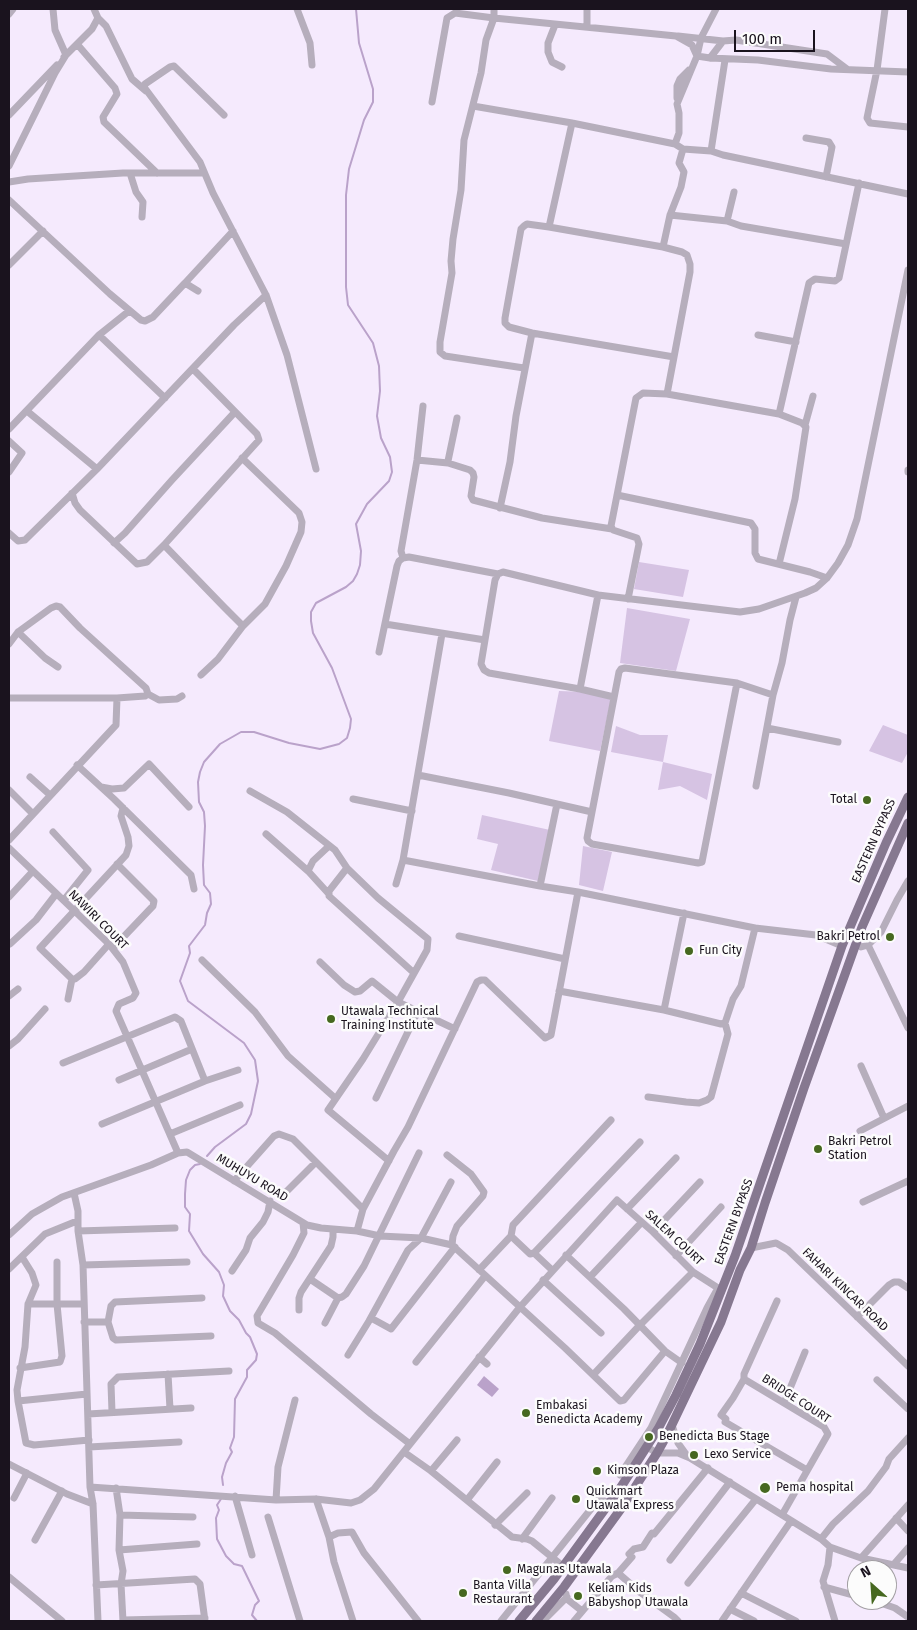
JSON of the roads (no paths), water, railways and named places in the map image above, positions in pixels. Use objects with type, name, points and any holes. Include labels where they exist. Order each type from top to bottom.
[{"type":"main road","name":"EASTERN BYPASS","points":[[519,1621],[564,1567],[610,1503],[648,1447],[668,1411],[746,1225],[842,946],[908,797]]},
{"type":"main road","name":"EASTERN BYPASS","points":[[536,1621],[564,1594],[657,1453],[721,1322],[740,1270],[751,1248],[804,1088],[856,944],[868,912],[908,823]]},
{"type":"main road","points":[[746,1225],[757,1229]]},
{"type":"main road","points":[[538,1598],[548,1608]]},
{"type":"street","points":[[9,14],[13,9]]},
{"type":"street","points":[[53,9],[55,30],[66,55]]},
{"type":"street","points":[[94,9],[98,18],[106,26],[132,79],[146,91],[195,156],[266,295],[288,355],[316,468]]},
{"type":"street","points":[[297,9],[310,43],[312,65]]},
{"type":"street","points":[[494,9],[494,18],[486,40],[481,73],[464,140],[461,190],[451,261],[452,273],[440,342],[440,352],[445,356],[524,368]]},
{"type":"street","points":[[587,9],[587,26]]},
{"type":"street","points":[[675,144],[679,133],[677,104],[697,56],[701,38],[716,9]]},
{"type":"street","points":[[885,9],[877,70],[867,118],[868,121],[908,127]]},
{"type":"street","points":[[432,102],[446,20],[448,16],[455,13],[555,25],[587,26],[676,36],[736,40],[827,54],[847,69]]},
{"type":"street","points":[[9,114],[92,29],[98,18]]},
{"type":"street","points":[[555,25],[548,43],[548,52],[552,62],[562,67]]},
{"type":"street","points":[[676,36],[692,44],[697,56]]},
{"type":"street","points":[[710,58],[723,40]]},
{"type":"street","points":[[77,44],[115,88],[117,94],[103,117],[104,122],[157,173]]},
{"type":"street","points":[[9,166],[55,73],[66,55]]},
{"type":"street","points":[[697,56],[725,60],[758,60],[831,69],[908,72]]},
{"type":"street","points":[[711,151],[725,60]]},
{"type":"street","points":[[146,91],[144,87],[146,84],[174,66],[224,115]]},
{"type":"street","points":[[473,106],[572,123],[675,144],[683,149],[711,151],[723,156],[908,194]]},
{"type":"street","points":[[549,227],[572,123]]},
{"type":"street","points":[[806,138],[829,142],[832,147],[826,177]]},
{"type":"street","points":[[663,246],[670,215],[681,188],[684,172],[679,163],[683,149]]},
{"type":"street","points":[[9,182],[28,179],[130,173],[204,173]]},
{"type":"street","points":[[130,173],[136,192],[143,202],[142,217]]},
{"type":"street","points":[[779,414],[809,283],[815,279],[838,280],[839,278],[859,183]]},
{"type":"street","points":[[727,221],[734,192]]},
{"type":"street","points":[[9,200],[128,311],[141,320],[149,320],[160,311],[233,231]]},
{"type":"street","points":[[670,215],[727,221],[741,226],[846,244]]},
{"type":"street","points":[[667,394],[674,357],[690,264],[688,255],[663,246],[549,227],[527,224],[521,229],[505,318],[505,323],[508,327],[532,333],[674,357]]},
{"type":"street","points":[[9,265],[43,231]]},
{"type":"street","points":[[379,652],[397,566],[403,558],[409,557],[498,574],[503,572],[598,595],[740,612],[759,609],[796,597],[816,588],[827,578],[848,544],[857,519],[908,270]]},
{"type":"street","points":[[185,283],[198,291]]},
{"type":"street","points":[[10,535],[18,541],[25,540],[98,469],[234,325],[266,295]]},
{"type":"street","points":[[9,429],[99,335],[128,311]]},
{"type":"street","points":[[500,508],[510,462],[524,368],[532,333]]},
{"type":"street","points":[[99,335],[164,398]]},
{"type":"street","points":[[758,335],[796,342]]},
{"type":"street","points":[[72,493],[75,503],[80,510],[137,564],[147,562],[164,545],[259,440],[257,434],[192,369]]},
{"type":"street","points":[[612,529],[636,398],[639,394],[667,394],[779,414],[805,425]]},
{"type":"street","points":[[778,564],[795,499],[805,425],[813,396]]},
{"type":"street","points":[[403,558],[402,551],[417,460],[423,406]]},
{"type":"street","points":[[27,411],[98,469]]},
{"type":"street","points":[[114,543],[234,412]]},
{"type":"street","points":[[448,464],[457,418]]},
{"type":"street","points":[[9,441],[22,453],[9,472]]},
{"type":"street","points":[[201,675],[218,659],[244,626],[266,604],[286,566],[300,532],[302,522],[300,513],[242,458]]},
{"type":"street","points":[[417,460],[448,464],[470,470],[474,477],[471,496],[476,502],[542,518],[612,529],[637,538],[639,544],[628,599]]},
{"type":"street","points":[[617,495],[751,523],[755,529],[756,556],[758,559],[827,578]]},
{"type":"street","points":[[164,545],[244,626]]},
{"type":"street","points":[[498,574],[494,580],[481,664],[484,670],[489,673],[614,697]]},
{"type":"street","points":[[580,689],[598,595]]},
{"type":"street","points":[[756,786],[773,695],[796,597]]},
{"type":"street","points":[[9,644],[18,632],[51,608],[60,607],[80,628],[146,688],[148,694],[159,700],[177,699],[182,696]]},
{"type":"street","points":[[385,624],[485,640]]},
{"type":"street","points":[[18,632],[45,658],[58,667]]},
{"type":"street","points":[[396,884],[403,860],[442,634]]},
{"type":"street","points":[[737,684],[702,862],[698,863],[592,844],[587,838],[619,672],[626,668],[737,684],[773,695]]},
{"type":"street","points":[[9,698],[117,698],[145,696],[148,694]]},
{"type":"street","points":[[9,840],[116,725],[117,698]]},
{"type":"street","points":[[767,728],[838,742]]},
{"type":"street","points":[[100,787],[124,788],[148,764],[189,807]]},
{"type":"street","points":[[77,765],[191,875],[194,888]]},
{"type":"street","points":[[418,775],[592,812]]},
{"type":"street","points":[[30,777],[50,796]]},
{"type":"street","points":[[9,790],[33,814]]},
{"type":"street","points":[[250,791],[287,812],[335,850],[347,868],[378,898],[428,939],[427,950],[398,1002],[363,1059],[328,1110],[330,1114],[390,1161]]},
{"type":"street","points":[[353,799],[412,811]]},
{"type":"street","points":[[540,886],[557,804]]},
{"type":"street","points":[[72,979],[40,948],[126,854],[129,846],[122,816],[123,808]]},
{"type":"street","points":[[53,832],[88,870],[64,900]]},
{"type":"street","points":[[266,834],[308,871],[329,896],[363,928],[414,973]]},
{"type":"street","points":[[308,871],[314,861],[329,846]]},
{"type":"street","name":"NAWIRI COURT","points":[[9,848],[111,946],[123,962],[136,993],[133,998],[119,1004],[116,1010],[178,1153]]},
{"type":"street","points":[[403,860],[578,892],[755,928],[816,935],[842,946]]},
{"type":"street","points":[[72,979],[76,979],[84,972],[153,906],[154,901],[117,864]]},
{"type":"street","points":[[328,893],[347,868]]},
{"type":"street","points":[[9,896],[33,871]]},
{"type":"street","points":[[856,944],[861,947],[868,946],[881,932],[908,881]]},
{"type":"street","points":[[356,1231],[363,1209],[408,1127],[477,982],[486,980],[545,1038],[551,1035],[578,892]]},
{"type":"street","points":[[10,944],[36,920],[56,894]]},
{"type":"street","points":[[664,1010],[684,913]]},
{"type":"street","points":[[648,1097],[699,1103],[711,1096],[728,1034],[725,1023],[733,999],[741,986],[755,928]]},
{"type":"street","points":[[459,936],[565,959]]},
{"type":"street","points":[[868,946],[908,1028]]},
{"type":"street","points":[[202,960],[255,1012],[288,1056],[335,1098]]},
{"type":"street","points":[[320,962],[344,985],[355,992],[360,991],[372,981],[398,1002],[455,1029]]},
{"type":"street","points":[[68,999],[72,979]]},
{"type":"street","points":[[9,996],[18,988]]},
{"type":"street","points":[[559,991],[664,1010],[721,1024],[725,1023]]},
{"type":"street","points":[[9,1046],[18,1039],[45,1009]]},
{"type":"street","points":[[376,1098],[418,1012]]},
{"type":"street","points":[[64,1063],[175,1017],[180,1021],[205,1082]]},
{"type":"street","points":[[119,1080],[192,1049]]},
{"type":"street","points":[[861,1066],[884,1118]]},
{"type":"street","points":[[102,1124],[238,1070]]},
{"type":"street","points":[[170,1134],[240,1105]]},
{"type":"street","points":[[860,1131],[908,1106]]},
{"type":"street","points":[[480,1270],[511,1236],[513,1225],[611,1120]]},
{"type":"street","points":[[234,1181],[276,1134],[293,1139],[363,1209]]},
{"type":"street","points":[[534,1253],[640,1142]]},
{"type":"street","name":"MUHUYU ROAD","points":[[178,1153],[187,1152],[193,1155],[303,1223],[333,1230],[356,1231],[380,1236],[421,1238],[454,1246],[622,1401],[665,1351]]},
{"type":"street","points":[[9,1235],[40,1209],[74,1193],[151,1165],[178,1153]]},
{"type":"street","points":[[324,1323],[338,1298],[346,1294],[364,1266],[419,1153]]},
{"type":"street","points":[[371,1318],[391,1329],[454,1246],[453,1236],[457,1226],[483,1196],[484,1192],[471,1174],[447,1155]]},
{"type":"street","points":[[627,1209],[676,1158]]},
{"type":"street","points":[[286,1192],[316,1162]]},
{"type":"street","points":[[863,1202],[908,1181]]},
{"type":"street","points":[[348,1354],[371,1318],[408,1250],[421,1238],[452,1182]]},
{"type":"street","points":[[653,1232],[700,1182]]},
{"type":"street","points":[[74,1193],[78,1211],[77,1222],[83,1265],[90,1487],[93,1504],[98,1621]]},
{"type":"street","name":"SALEM COURT","points":[[566,1255],[618,1200],[693,1272],[721,1288]]},
{"type":"street","points":[[232,1271],[246,1250],[250,1238],[263,1222],[268,1212],[270,1201]]},
{"type":"street","points":[[676,1256],[722,1207]]},
{"type":"street","points":[[9,1270],[44,1234],[77,1222]]},
{"type":"street","points":[[303,1223],[304,1233],[257,1316],[258,1323],[275,1333],[410,1444]]},
{"type":"street","points":[[590,1277],[641,1223]]},
{"type":"street","points":[[78,1231],[175,1228]]},
{"type":"street","points":[[300,1310],[299,1298],[330,1246],[333,1230]]},
{"type":"street","points":[[511,1236],[530,1254],[534,1253],[552,1270]]},
{"type":"street","name":"FAHARI KINCAR ROAD","points":[[751,1248],[776,1243],[788,1250],[908,1366]]},
{"type":"street","points":[[90,1487],[276,1500],[316,1499],[351,1503],[360,1500],[374,1489],[520,1307],[566,1255],[665,1351],[682,1362]]},
{"type":"street","points":[[22,1257],[36,1285],[28,1304],[25,1347],[20,1368],[18,1390],[18,1401],[26,1442],[34,1444],[179,1442]]},
{"type":"street","points":[[20,1368],[60,1362],[62,1356],[57,1304],[57,1262]]},
{"type":"street","points":[[83,1265],[187,1262]]},
{"type":"street","points":[[593,1375],[693,1272]]},
{"type":"street","points":[[416,1362],[487,1278]]},
{"type":"street","points":[[310,1279],[338,1298]]},
{"type":"street","points":[[543,1280],[601,1333]]},
{"type":"street","points":[[857,1317],[894,1282],[900,1282],[908,1288]]},
{"type":"street","points":[[202,1298],[115,1302],[111,1306],[108,1322],[113,1338],[116,1340],[211,1336]]},
{"type":"street","name":"BRIDGE COURT","points":[[777,1301],[744,1374],[744,1379],[828,1431],[782,1515]]},
{"type":"street","points":[[28,1304],[84,1304]]},
{"type":"street","points":[[84,1322],[108,1322]]},
{"type":"street","points":[[620,1475],[650,1430],[682,1362],[696,1343]]},
{"type":"street","points":[[784,1403],[805,1352]]},
{"type":"street","points":[[479,1357],[487,1364]]},
{"type":"street","points":[[112,1412],[111,1384],[118,1376],[229,1371]]},
{"type":"street","points":[[168,1374],[170,1409]]},
{"type":"street","points":[[744,1379],[721,1415],[726,1419],[726,1422],[807,1470]]},
{"type":"street","points":[[877,1380],[908,1409]]},
{"type":"street","points":[[18,1401],[87,1394]]},
{"type":"street","points":[[276,1500],[278,1467],[295,1400]]},
{"type":"street","points":[[88,1414],[190,1408]]},
{"type":"street","points":[[672,1425],[678,1443],[688,1457]]},
{"type":"street","points":[[821,1539],[833,1524],[868,1491],[886,1468],[889,1459],[908,1438]]},
{"type":"street","points":[[431,1471],[457,1440]]},
{"type":"street","points":[[648,1447],[657,1453],[678,1453],[688,1457],[821,1539],[830,1547],[872,1560]]},
{"type":"street","points":[[404,1452],[431,1471],[512,1538],[532,1541],[564,1567]]},
{"type":"street","points":[[467,1500],[497,1462]]},
{"type":"street","points":[[9,1464],[62,1491],[93,1504]]},
{"type":"street","points":[[574,1621],[612,1576],[618,1573],[632,1557],[629,1554],[634,1549],[643,1547],[652,1533],[654,1534],[708,1468]]},
{"type":"street","points":[[14,1498],[27,1473]]},
{"type":"street","points":[[670,1560],[730,1482]]},
{"type":"street","points":[[96,1585],[121,1584],[195,1579],[200,1584],[205,1619],[123,1620],[121,1584],[123,1571],[119,1550],[120,1515],[116,1488]]},
{"type":"street","points":[[35,1540],[62,1491]]},
{"type":"street","points":[[495,1525],[527,1493]]},
{"type":"street","points":[[235,1496],[252,1555]]},
{"type":"street","points":[[522,1539],[552,1498]]},
{"type":"street","points":[[316,1499],[353,1621]]},
{"type":"street","points":[[501,1621],[599,1499],[610,1503]]},
{"type":"street","points":[[688,1583],[756,1499]]},
{"type":"street","points":[[861,1558],[908,1505]]},
{"type":"street","points":[[120,1515],[193,1517]]},
{"type":"street","points":[[268,1517],[300,1621]]},
{"type":"street","points":[[896,1518],[908,1531]]},
{"type":"street","points":[[722,1621],[790,1521]]},
{"type":"street","points":[[329,1537],[338,1533],[352,1532],[364,1553],[418,1621]]},
{"type":"street","points":[[119,1550],[197,1544]]},
{"type":"street","points":[[830,1547],[823,1581],[835,1621]]},
{"type":"street","points":[[897,1561],[908,1548]]},
{"type":"street","points":[[618,1573],[674,1620]]},
{"type":"street","points":[[9,1577],[62,1621]]},
{"type":"street","points":[[824,1587],[847,1593]]},
{"type":"street","points":[[741,1592],[796,1621]]},
{"type":"street","points":[[543,1621],[564,1594],[582,1611]]},
{"type":"street","points":[[730,1609],[754,1621]]},
{"type":"street","points":[[897,1609],[908,1617]]},
{"type":"waterway","points":[[207,1156],[215,1147],[246,1124],[251,1114],[258,1081],[255,1060],[244,1043],[188,1001],[180,981],[190,953],[189,946],[205,925],[211,904],[210,893],[204,885],[205,826],[204,812],[199,802],[198,782],[200,772],[204,762],[220,744],[241,732],[254,732],[289,743],[320,749],[339,744],[347,738],[351,719],[332,668],[313,633],[311,612],[316,603],[346,587],[353,581],[360,565],[361,551],[356,524],[367,504],[389,481],[392,472],[390,457],[381,438],[377,416],[380,391],[379,366],[373,343],[348,305],[346,287],[346,195],[349,169],[364,120],[373,102],[373,89],[359,43],[356,9]]},
{"type":"waterway","points":[[200,1164],[195,1165],[190,1170],[186,1180],[185,1207],[190,1214],[189,1231],[203,1254],[219,1272],[224,1285],[223,1296],[230,1311],[239,1320],[250,1337],[257,1354],[256,1360],[247,1370],[247,1377],[235,1399],[234,1437],[230,1448],[232,1452],[222,1477],[223,1485]]},
{"type":"waterway","points":[[221,1499],[217,1505],[219,1510],[216,1518],[217,1539],[226,1556],[234,1564],[242,1566],[259,1601],[255,1605],[252,1615],[257,1621]]},
{"type":"place","name":"Total","points":[[867,800]]},
{"type":"place","name":"Bakri Petrol","points":[[890,937]]},
{"type":"place","name":"Fun City","points":[[689,951]]},
{"type":"place","name":"Utawala Technical Training Institute","points":[[331,1019]]},
{"type":"place","name":"Bakri Petrol Station","points":[[818,1149]]},
{"type":"place","name":"Embakasi Benedicta Academy","points":[[526,1413]]},
{"type":"place","name":"Benedicta Bus Stage","points":[[649,1437]]},
{"type":"place","name":"Lexo Service","points":[[694,1455]]},
{"type":"place","name":"Kimson Plaza","points":[[597,1471]]},
{"type":"place","name":"Pema hospital","points":[[765,1488]]},
{"type":"place","name":"Quickmart Utawala Express","points":[[576,1499]]},
{"type":"place","name":"Magunas Utawala","points":[[507,1570]]},
{"type":"place","name":"Banta Villa Restaurant","points":[[463,1593]]},
{"type":"place","name":"Keliam Kids Babyshop Utawala","points":[[578,1596]]}]
